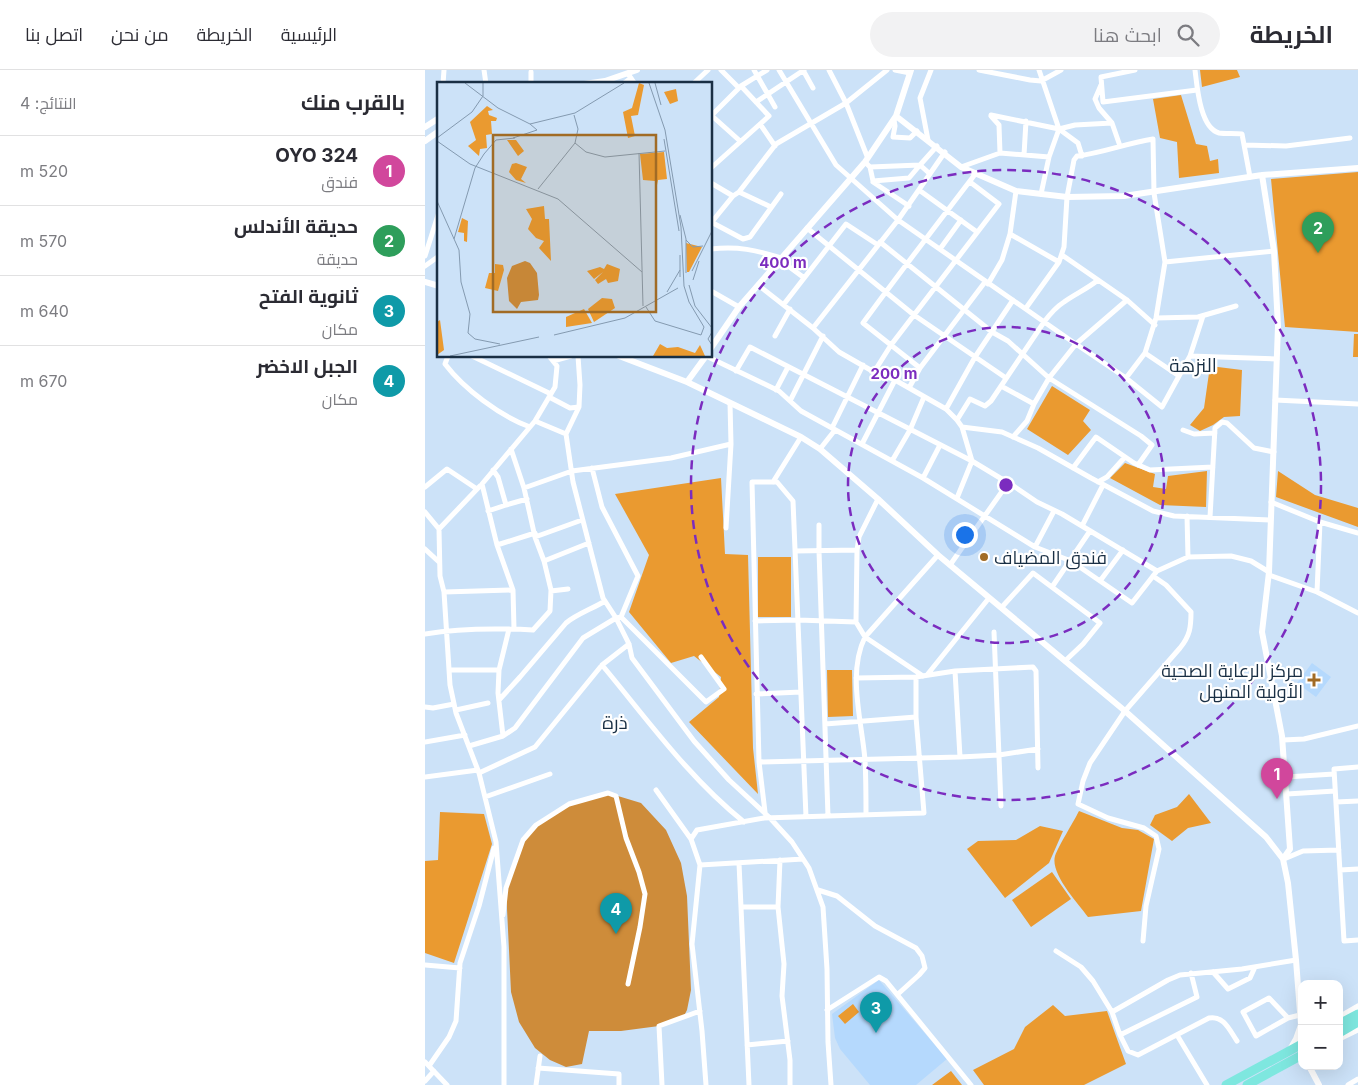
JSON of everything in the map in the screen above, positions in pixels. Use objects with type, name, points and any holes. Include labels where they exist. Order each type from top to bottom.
[{"type":"highway","points":[[1343,1022],[1358,1014]]},
{"type":"highway","points":[[1343,1030],[1358,1022]]},
{"type":"highway","points":[[1226,1085],[1298,1046]]},
{"type":"highway","points":[[1247,1085],[1298,1057]]},
{"type":"main road","points":[[1343,1016],[1358,1007]]},
{"type":"main road","points":[[1343,1036],[1358,1029]]},
{"type":"street","points":[[624,82],[637,70]]},
{"type":"street","points":[[695,82],[708,70]]},
{"type":"street","points":[[713,164],[769,116],[721,70]]},
{"type":"street","points":[[753,70],[775,107]]},
{"type":"street","points":[[713,113],[740,87],[767,70]]},
{"type":"street","points":[[779,70],[836,166],[898,220],[1126,378],[1161,407],[1190,356],[1203,316]]},
{"type":"street","points":[[756,102],[804,70],[813,88]]},
{"type":"street","points":[[829,70],[846,103],[873,181],[909,206]]},
{"type":"street","points":[[713,220],[733,196],[739,192],[775,146],[810,123],[846,103],[887,70]]},
{"type":"street","points":[[713,345],[739,307],[850,178],[867,162],[895,118],[911,71],[895,70]]},
{"type":"street","points":[[928,140],[920,98],[931,70]]},
{"type":"street","points":[[979,70],[1030,80],[1041,80],[1061,70]]},
{"type":"street","points":[[1039,70],[1059,129],[1049,157],[1041,194]]},
{"type":"street","points":[[1135,70],[1101,77],[1103,102],[1197,90]]},
{"type":"street","points":[[1195,70],[1197,90],[1205,118],[1212,129],[1219,133],[1242,134],[1250,177]]},
{"type":"street","points":[[531,72],[532,82]]},
{"type":"street","points":[[598,82],[629,76]]},
{"type":"street","points":[[629,76],[634,82]]},
{"type":"street","points":[[1102,84],[1095,100],[1099,108],[1112,123],[1120,146]]},
{"type":"street","points":[[1000,153],[999,125],[991,115],[1059,129],[1078,143],[1082,156]]},
{"type":"street","points":[[713,117],[740,141]]},
{"type":"street","points":[[895,118],[917,131],[961,167],[1016,191],[1067,198],[1101,198],[1154,193],[1262,175],[1358,168]]},
{"type":"street","points":[[895,118],[893,138],[910,138],[917,131]]},
{"type":"street","points":[[425,127],[437,119]]},
{"type":"street","points":[[1023,155],[1025,121]]},
{"type":"street","points":[[1059,129],[1075,125],[1112,123]]},
{"type":"street","points":[[760,124],[775,146]]},
{"type":"street","points":[[425,141],[437,132]]},
{"type":"street","points":[[1244,145],[1286,146],[1349,138]]},
{"type":"street","points":[[1026,308],[1062,255],[1067,198],[1074,160],[1077,156],[1095,154],[1153,139],[1154,193],[1165,262],[1155,325],[1145,353],[1126,378]]},
{"type":"street","points":[[873,181],[909,178],[937,146]]},
{"type":"street","points":[[813,328],[909,206],[945,152]]},
{"type":"street","points":[[961,167],[1000,153],[1049,157]]},
{"type":"street","points":[[867,162],[920,165],[930,174]]},
{"type":"street","points":[[920,368],[863,323],[906,263],[976,173]]},
{"type":"street","points":[[1262,175],[1274,251],[1278,326],[1269,574],[1262,632],[1283,740],[1290,849],[1283,859]]},
{"type":"street","points":[[874,372],[891,345],[999,204],[970,182]]},
{"type":"street","points":[[713,184],[733,196]]},
{"type":"street","points":[[873,197],[881,188]]},
{"type":"street","points":[[919,190],[977,232]]},
{"type":"street","points":[[909,388],[920,368],[987,283],[1002,260],[1010,234],[1016,191]]},
{"type":"street","points":[[739,192],[771,207]]},
{"type":"street","points":[[713,223],[743,239],[750,237],[781,194]]},
{"type":"street","points":[[425,256],[437,218]]},
{"type":"street","points":[[940,249],[961,220]]},
{"type":"street","points":[[784,304],[803,277],[846,224],[906,263],[992,332],[1008,342],[1049,378],[1152,445],[1139,465]]},
{"type":"street","points":[[807,228],[914,316],[1006,378]]},
{"type":"street","points":[[1010,234],[1059,262]]},
{"type":"street","points":[[713,249],[733,247],[759,251],[780,259],[803,277]]},
{"type":"street","points":[[1165,262],[1274,251]]},
{"type":"street","points":[[1062,255],[1127,300],[1155,325]]},
{"type":"street","points":[[425,266],[437,257]]},
{"type":"street","points":[[957,420],[970,399],[985,406],[991,401],[1054,310],[1098,280]]},
{"type":"street","points":[[758,285],[823,336],[839,352],[874,372],[895,380],[946,409],[957,420],[962,426],[972,461],[957,498]]},
{"type":"street","points":[[713,292],[739,307]]},
{"type":"street","points":[[946,409],[975,357],[1013,300]]},
{"type":"street","points":[[1013,436],[1027,420],[1049,378],[1076,344],[1127,300]]},
{"type":"street","points":[[1156,318],[1203,316],[1236,306]]},
{"type":"street","points":[[775,336],[790,309]]},
{"type":"street","points":[[790,401],[823,336]]},
{"type":"street","points":[[736,371],[750,347],[972,461],[1037,502],[1082,526],[1157,571]]},
{"type":"street","points":[[1145,353],[1179,376]]},
{"type":"street","points":[[1190,356],[1277,359]]},
{"type":"street","points":[[447,358],[445,364],[471,390],[496,410],[530,428]]},
{"type":"street","points":[[476,358],[550,395],[570,408],[579,407]]},
{"type":"street","points":[[439,529],[535,421],[555,387],[557,366],[551,358]]},
{"type":"street","points":[[578,358],[579,407],[566,434],[582,520],[605,601],[618,617],[706,702],[724,689],[701,657]]},
{"type":"street","points":[[624,358],[687,382],[801,437],[820,450],[878,499],[938,555],[1125,711],[1266,837],[1283,859],[1288,883],[1298,988]]},
{"type":"street","points":[[687,382],[705,358]]},
{"type":"street","points":[[710,358],[776,390],[801,411],[923,478],[1035,547],[1071,561],[1132,603],[1157,571],[1188,558],[1231,556],[1251,561],[1269,574],[1317,592],[1358,613]]},
{"type":"street","points":[[820,450],[834,429],[863,365]]},
{"type":"street","points":[[776,390],[788,367]]},
{"type":"street","points":[[862,444],[895,380]]},
{"type":"street","points":[[1001,386],[1034,404]]},
{"type":"street","points":[[892,461],[910,430],[924,397]]},
{"type":"street","points":[[1275,400],[1358,404]]},
{"type":"street","points":[[726,528],[731,444],[730,403]]},
{"type":"street","points":[[535,421],[566,434]]},
{"type":"street","points":[[1210,517],[1215,428],[1222,422],[1227,422],[1254,448],[1274,452]]},
{"type":"street","points":[[962,426],[1002,432],[1013,436],[1153,511],[1174,516],[1270,520]]},
{"type":"street","points":[[1183,430],[1194,434],[1215,433]]},
{"type":"street","points":[[773,482],[801,437]]},
{"type":"street","points":[[1073,468],[1096,437],[1125,457],[1150,470],[1213,467]]},
{"type":"street","points":[[524,488],[572,471],[671,458],[731,444]]},
{"type":"street","points":[[923,478],[940,445]]},
{"type":"street","points":[[425,634],[447,631],[533,630],[550,611],[551,591],[544,561],[511,449]]},
{"type":"street","points":[[1082,526],[1101,483],[1125,457]]},
{"type":"street","points":[[469,746],[503,736],[515,728],[583,638],[618,617],[638,576],[602,507],[593,468]]},
{"type":"street","points":[[425,487],[447,469],[479,486],[513,590],[511,629],[499,670],[499,700],[503,736]]},
{"type":"street","points":[[493,470],[498,477],[506,504]]},
{"type":"street","points":[[765,813],[759,762],[756,694],[752,482],[777,482],[793,501],[806,817]]},
{"type":"street","points":[[950,565],[1008,483]]},
{"type":"street","points":[[488,511],[527,499]]},
{"type":"street","points":[[878,499],[859,537],[857,550],[856,622],[865,637],[925,675]]},
{"type":"street","points":[[1271,502],[1320,522],[1358,533]]},
{"type":"street","points":[[1035,547],[1054,510]]},
{"type":"street","points":[[425,512],[439,529],[439,563],[444,592],[450,685],[455,707],[478,771],[496,842],[503,947],[504,1085]]},
{"type":"street","points":[[1187,516],[1188,558]]},
{"type":"street","points":[[497,545],[582,520]]},
{"type":"street","points":[[1317,592],[1320,522]]},
{"type":"street","points":[[819,525],[828,816]]},
{"type":"street","points":[[1052,587],[1090,531]]},
{"type":"street","points":[[544,561],[589,544]]},
{"type":"street","points":[[425,549],[439,563]]},
{"type":"street","points":[[795,551],[857,550]]},
{"type":"street","points":[[1100,581],[1123,550]]},
{"type":"street","points":[[866,815],[865,760],[856,678],[860,648],[865,637],[938,555]]},
{"type":"street","points":[[1001,608],[1033,573],[1100,623],[1083,644],[1065,661]]},
{"type":"street","points":[[1143,941],[1146,906],[1159,849],[1156,836],[1144,828],[1114,821],[1079,804],[1083,781],[1090,763],[1125,711],[1188,638],[1191,628],[1191,612],[1180,598],[1153,576]]},
{"type":"street","points":[[551,591],[568,589]]},
{"type":"street","points":[[444,592],[513,590]]},
{"type":"street","points":[[925,675],[989,598]]},
{"type":"street","points":[[499,700],[566,623],[574,616],[589,611],[605,601]]},
{"type":"street","points":[[618,617],[629,644],[632,658],[694,741],[729,780],[765,813],[792,842],[809,868],[823,907],[831,1085]]},
{"type":"street","points":[[755,621],[821,620],[856,622]]},
{"type":"street","points":[[994,632],[1001,806]]},
{"type":"street","points":[[425,777],[478,771],[535,747],[602,665],[629,644]]},
{"type":"street","points":[[602,665],[685,766],[722,804],[744,822]]},
{"type":"street","points":[[856,678],[916,677],[955,671],[1033,667],[1036,671],[1038,768]]},
{"type":"street","points":[[450,670],[499,670]]},
{"type":"street","points":[[955,671],[960,757]]},
{"type":"street","points":[[691,839],[697,830],[770,818],[924,813],[916,717],[916,677]]},
{"type":"street","points":[[756,694],[801,692]]},
{"type":"street","points":[[425,707],[455,707],[488,703]]},
{"type":"street","points":[[825,724],[916,717]]},
{"type":"street","points":[[1283,740],[1304,739],[1358,726]]},
{"type":"street","points":[[425,742],[465,735]]},
{"type":"street","points":[[759,762],[960,757],[999,755],[1038,749]]},
{"type":"street","points":[[1358,767],[1334,770],[1344,941],[1358,940]]},
{"type":"street","points":[[485,797],[550,774]]},
{"type":"street","points":[[1286,777],[1334,774]]},
{"type":"street","points":[[655,790],[691,839],[700,865],[692,944],[706,1085]]},
{"type":"street","points":[[1287,794],[1335,791]]},
{"type":"street","points":[[502,925],[506,888],[523,840],[536,825],[569,804],[608,793],[616,796],[626,838],[645,894],[628,984]]},
{"type":"street","points":[[1336,802],[1358,801]]},
{"type":"street","points":[[447,1085],[427,1064],[449,1038],[456,1021],[460,968],[496,842]]},
{"type":"street","points":[[1283,859],[1303,851],[1339,850]]},
{"type":"street","points":[[700,865],[803,859]]},
{"type":"street","points":[[780,860],[778,907],[784,964],[782,996],[790,1060],[790,1085]]},
{"type":"street","points":[[739,863],[749,1085]]},
{"type":"street","points":[[1340,870],[1358,869]]},
{"type":"street","points":[[818,890],[837,896],[875,926],[916,948],[922,956],[925,968],[897,994]]},
{"type":"street","points":[[741,907],[778,907]]},
{"type":"street","points":[[1056,951],[1081,967],[1093,981],[1112,1012],[1128,1051],[1133,1054],[1138,1055],[1214,1017],[1223,1020],[1237,1041]]},
{"type":"street","points":[[1112,1012],[1168,980],[1191,973],[1255,967],[1296,960]]},
{"type":"street","points":[[425,965],[460,968]]},
{"type":"street","points":[[1213,972],[1228,989],[1250,978],[1255,967]]},
{"type":"street","points":[[1120,1035],[1197,997],[1191,973]]},
{"type":"street","points":[[827,1010],[879,977],[886,981],[971,1085]]},
{"type":"street","points":[[1288,1018],[1269,998],[1243,1012],[1256,1036],[1288,1018],[1298,1016]]},
{"type":"street","points":[[662,1085],[659,1026],[700,1011]]},
{"type":"street","points":[[1288,1052],[1296,1039],[1301,1025]]},
{"type":"street","points":[[1177,1035],[1207,1085]]},
{"type":"street","points":[[747,1045],[788,1041]]},
{"type":"street","points":[[536,1085],[540,1056]]},
{"type":"street","points":[[538,1068],[619,1074],[619,1085]]},
{"type":"street","points":[[1311,1070],[1319,1085]]},
{"type":"street","points":[[425,1081],[434,1071]]},
{"type":"street","points":[[1348,1085],[1358,1079]]},
{"type":"shaded area","points":[[1200,70],[1237,70],[1240,77],[1202,87]]},
{"type":"shaded area","points":[[1181,95],[1196,144],[1207,146],[1210,161],[1218,159],[1219,173],[1179,178],[1177,142],[1160,138],[1153,99]]},
{"type":"shaded area","points":[[1358,172],[1358,332],[1285,327],[1271,179]]},
{"type":"shaded area","points":[[1354,334],[1358,334],[1358,357],[1353,357]]},
{"type":"shaded area","points":[[1210,366],[1242,370],[1240,416],[1224,417],[1200,431],[1190,425],[1204,408]]},
{"type":"shaded area","points":[[1052,386],[1090,410],[1083,421],[1091,430],[1068,455],[1027,429]]},
{"type":"shaded area","points":[[1125,463],[1155,474],[1153,487],[1166,489],[1168,476],[1207,471],[1206,507],[1160,505],[1110,478]]},
{"type":"shaded area","points":[[1278,471],[1315,495],[1358,508],[1358,527],[1276,497]]},
{"type":"shaded area","points":[[721,478],[725,554],[748,555],[753,748],[758,794],[689,722],[719,697],[721,677],[694,656],[671,663],[629,612],[649,555],[615,494]]},
{"type":"shaded area","points":[[758,557],[791,557],[791,617],[758,617]]},
{"type":"shaded area","name":"مركز الرعاية الصحية الأولية المنهل","points":[[1312,663],[1331,677],[1316,697],[1297,683]]},
{"type":"shaded area","points":[[827,670],[852,670],[853,716],[828,717]]},
{"type":"shaded area","points":[[608,793],[641,803],[666,830],[681,863],[687,896],[691,990],[687,1010],[683,1018],[659,1026],[621,1031],[589,1031],[582,1064],[566,1067],[550,1060],[535,1048],[519,1022],[511,992],[506,888],[523,840],[536,825],[569,804]]},
{"type":"shaded area","points":[[1189,794],[1211,823],[1188,828],[1172,841],[1150,825],[1155,815],[1177,807]]},
{"type":"shaded area","points":[[1079,811],[1122,828],[1138,830],[1154,839],[1141,911],[1088,917],[1061,880],[1055,863],[1055,856]]},
{"type":"shaded area","points":[[440,812],[484,814],[492,844],[454,963],[425,953],[425,861],[438,860]]},
{"type":"shaded area","points":[[1040,826],[1063,831],[1049,863],[1005,898],[967,849],[978,841],[1016,840]]},
{"type":"shaded area","points":[[1052,872],[1071,899],[1031,927],[1012,900]]},
{"type":"shaded area","points":[[879,980],[947,1059],[916,1085],[870,1085],[840,1049],[835,1038],[832,1014]]},
{"type":"shaded area","points":[[853,1004],[859,1012],[845,1024],[838,1016]]},
{"type":"shaded area","points":[[1053,1005],[1065,1016],[1107,1011],[1126,1064],[1084,1085],[984,1085],[973,1070],[1014,1049],[1025,1027]]},
{"type":"shaded area","points":[[951,1071],[962,1085],[932,1085]]},
{"type":"place","name":"حديقة الأندلس","points":[[1318,253]]},
{"type":"place","name":"فندق المضياف","points":[[984,557]]},
{"type":"place","name":"مركز الرعاية الصحية الأولية المنهل","points":[[1314,680]]},
{"type":"place","name":"OYO 324","points":[[1277,799]]},
{"type":"place","name":"الجبل الاخضر","points":[[616,934]]},
{"type":"place","name":"ثانوية الفتح","points":[[876,1033]]},
{"type":"district","name":"النزهة","points":[[1193,365]]},
{"type":"district","name":"ذرة","points":[[615,722]]}]
